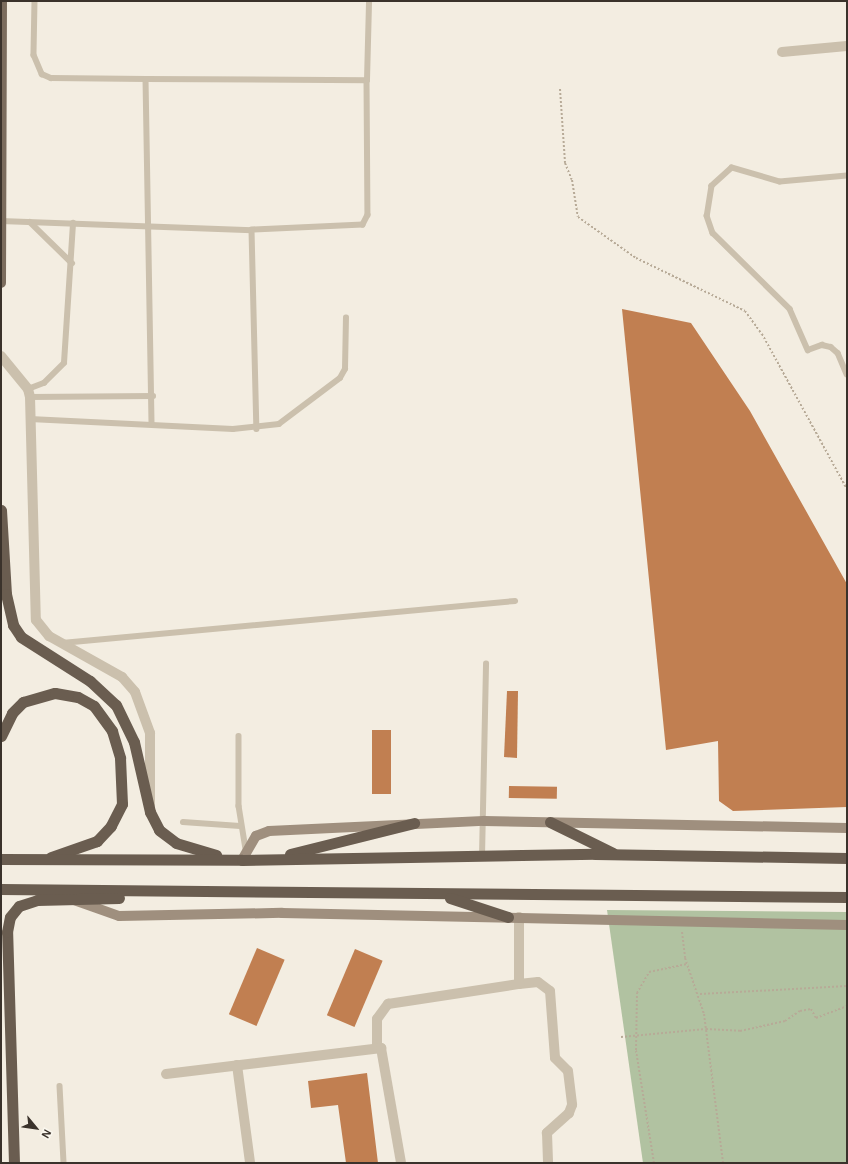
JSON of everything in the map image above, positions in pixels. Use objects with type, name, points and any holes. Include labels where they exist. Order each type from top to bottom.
[{"type":"highway","points":[[1,510],[6,594],[13,625],[21,637],[90,681],[116,705],[134,742],[150,812],[159,830],[176,843],[237,859]]},
{"type":"highway","points":[[1,736],[12,713],[23,702],[55,693],[78,696],[94,706],[112,731],[120,758],[122,804],[111,826],[97,841],[44,860]]},
{"type":"highway","points":[[550,822],[617,855]]},
{"type":"highway","points":[[272,859],[414,823]]},
{"type":"highway","points":[[1,859],[272,859],[617,855],[847,858]]},
{"type":"highway","points":[[1,889],[440,895],[847,897]]},
{"type":"highway","points":[[14,1163],[8,925],[14,910],[29,901],[132,898],[152,891]]},
{"type":"highway","points":[[440,895],[513,917]]},
{"type":"main road","points":[[1,283],[2,1]]},
{"type":"main road","points":[[237,859],[256,836],[269,831],[414,823],[484,821],[847,828]]},
{"type":"main road","points":[[72,899],[119,916],[282,913],[513,917],[681,924],[847,925]]},
{"type":"street","points":[[782,52],[847,46]]},
{"type":"street","points":[[1,356],[29,393],[33,610],[36,620],[60,643],[117,674],[135,692],[151,740],[150,812]]},
{"type":"street","points":[[513,917],[519,984]]},
{"type":"street","points":[[377,1047],[377,1019],[388,1004],[538,982],[550,991],[555,1058],[568,1071],[572,1105],[569,1113],[547,1133],[548,1163]]},
{"type":"street","points":[[166,1074],[377,1047],[384,1051],[401,1163]]},
{"type":"street","points":[[237,1065],[250,1163]]},
{"type":"lane","points":[[35,1],[34,54],[42,74],[51,78],[367,80]]},
{"type":"lane","points":[[2,221],[252,230],[363,225],[368,216],[367,80],[370,1]]},
{"type":"lane","points":[[146,79],[146,226],[152,423]]},
{"type":"lane","points":[[847,176],[780,182],[732,168],[712,186],[707,216],[713,233],[790,309],[808,350],[822,345],[831,347],[838,353],[847,374]]},
{"type":"lane","points":[[30,222],[72,263]]},
{"type":"lane","points":[[29,393],[44,383],[64,363],[72,263],[73,223]]},
{"type":"lane","points":[[252,230],[257,429]]},
{"type":"lane","points":[[30,419],[152,423],[257,429],[279,424],[340,378],[345,369],[346,318]]},
{"type":"lane","points":[[29,393],[152,396]]},
{"type":"lane","points":[[60,643],[516,601]]},
{"type":"lane","points":[[482,857],[484,821],[486,664]]},
{"type":"lane","points":[[239,736],[240,826],[246,849]]},
{"type":"lane","points":[[184,822],[240,826]]},
{"type":"lane","points":[[60,1086],[64,1163]]},
{"type":"path","points":[[560,89],[565,163],[572,180],[578,217],[636,258],[745,311],[762,334],[847,489]]},
{"type":"path","points":[[681,924],[688,964],[700,994],[706,1029],[723,1163]]},
{"type":"path","points":[[654,1163],[635,1035],[637,993],[649,972],[688,964]]},
{"type":"path","points":[[700,994],[847,986]]},
{"type":"path","points":[[621,1037],[706,1029],[740,1031],[785,1021],[800,1011],[811,1009],[816,1018],[847,1006]]},
{"type":"path","points":[[742,1163],[752,1163]]},
{"type":"green space","points":[[607,910],[847,912],[847,1163],[643,1163]]},
{"type":"building","points":[[622,309],[691,323],[750,411],[847,584],[847,807],[733,811],[719,801],[718,741],[666,750]]},
{"type":"building","points":[[507,691],[518,691],[517,758],[504,757]]},
{"type":"building","points":[[372,730],[391,730],[391,794],[372,794]]},
{"type":"building","points":[[509,786],[557,787],[557,799],[509,798]]},
{"type":"building","points":[[257,948],[285,960],[256,1026],[229,1014]]},
{"type":"building","points":[[355,949],[383,961],[354,1027],[327,1015]]},
{"type":"building","points":[[367,1073],[378,1163],[346,1163],[338,1105],[311,1108],[308,1081]]}]
